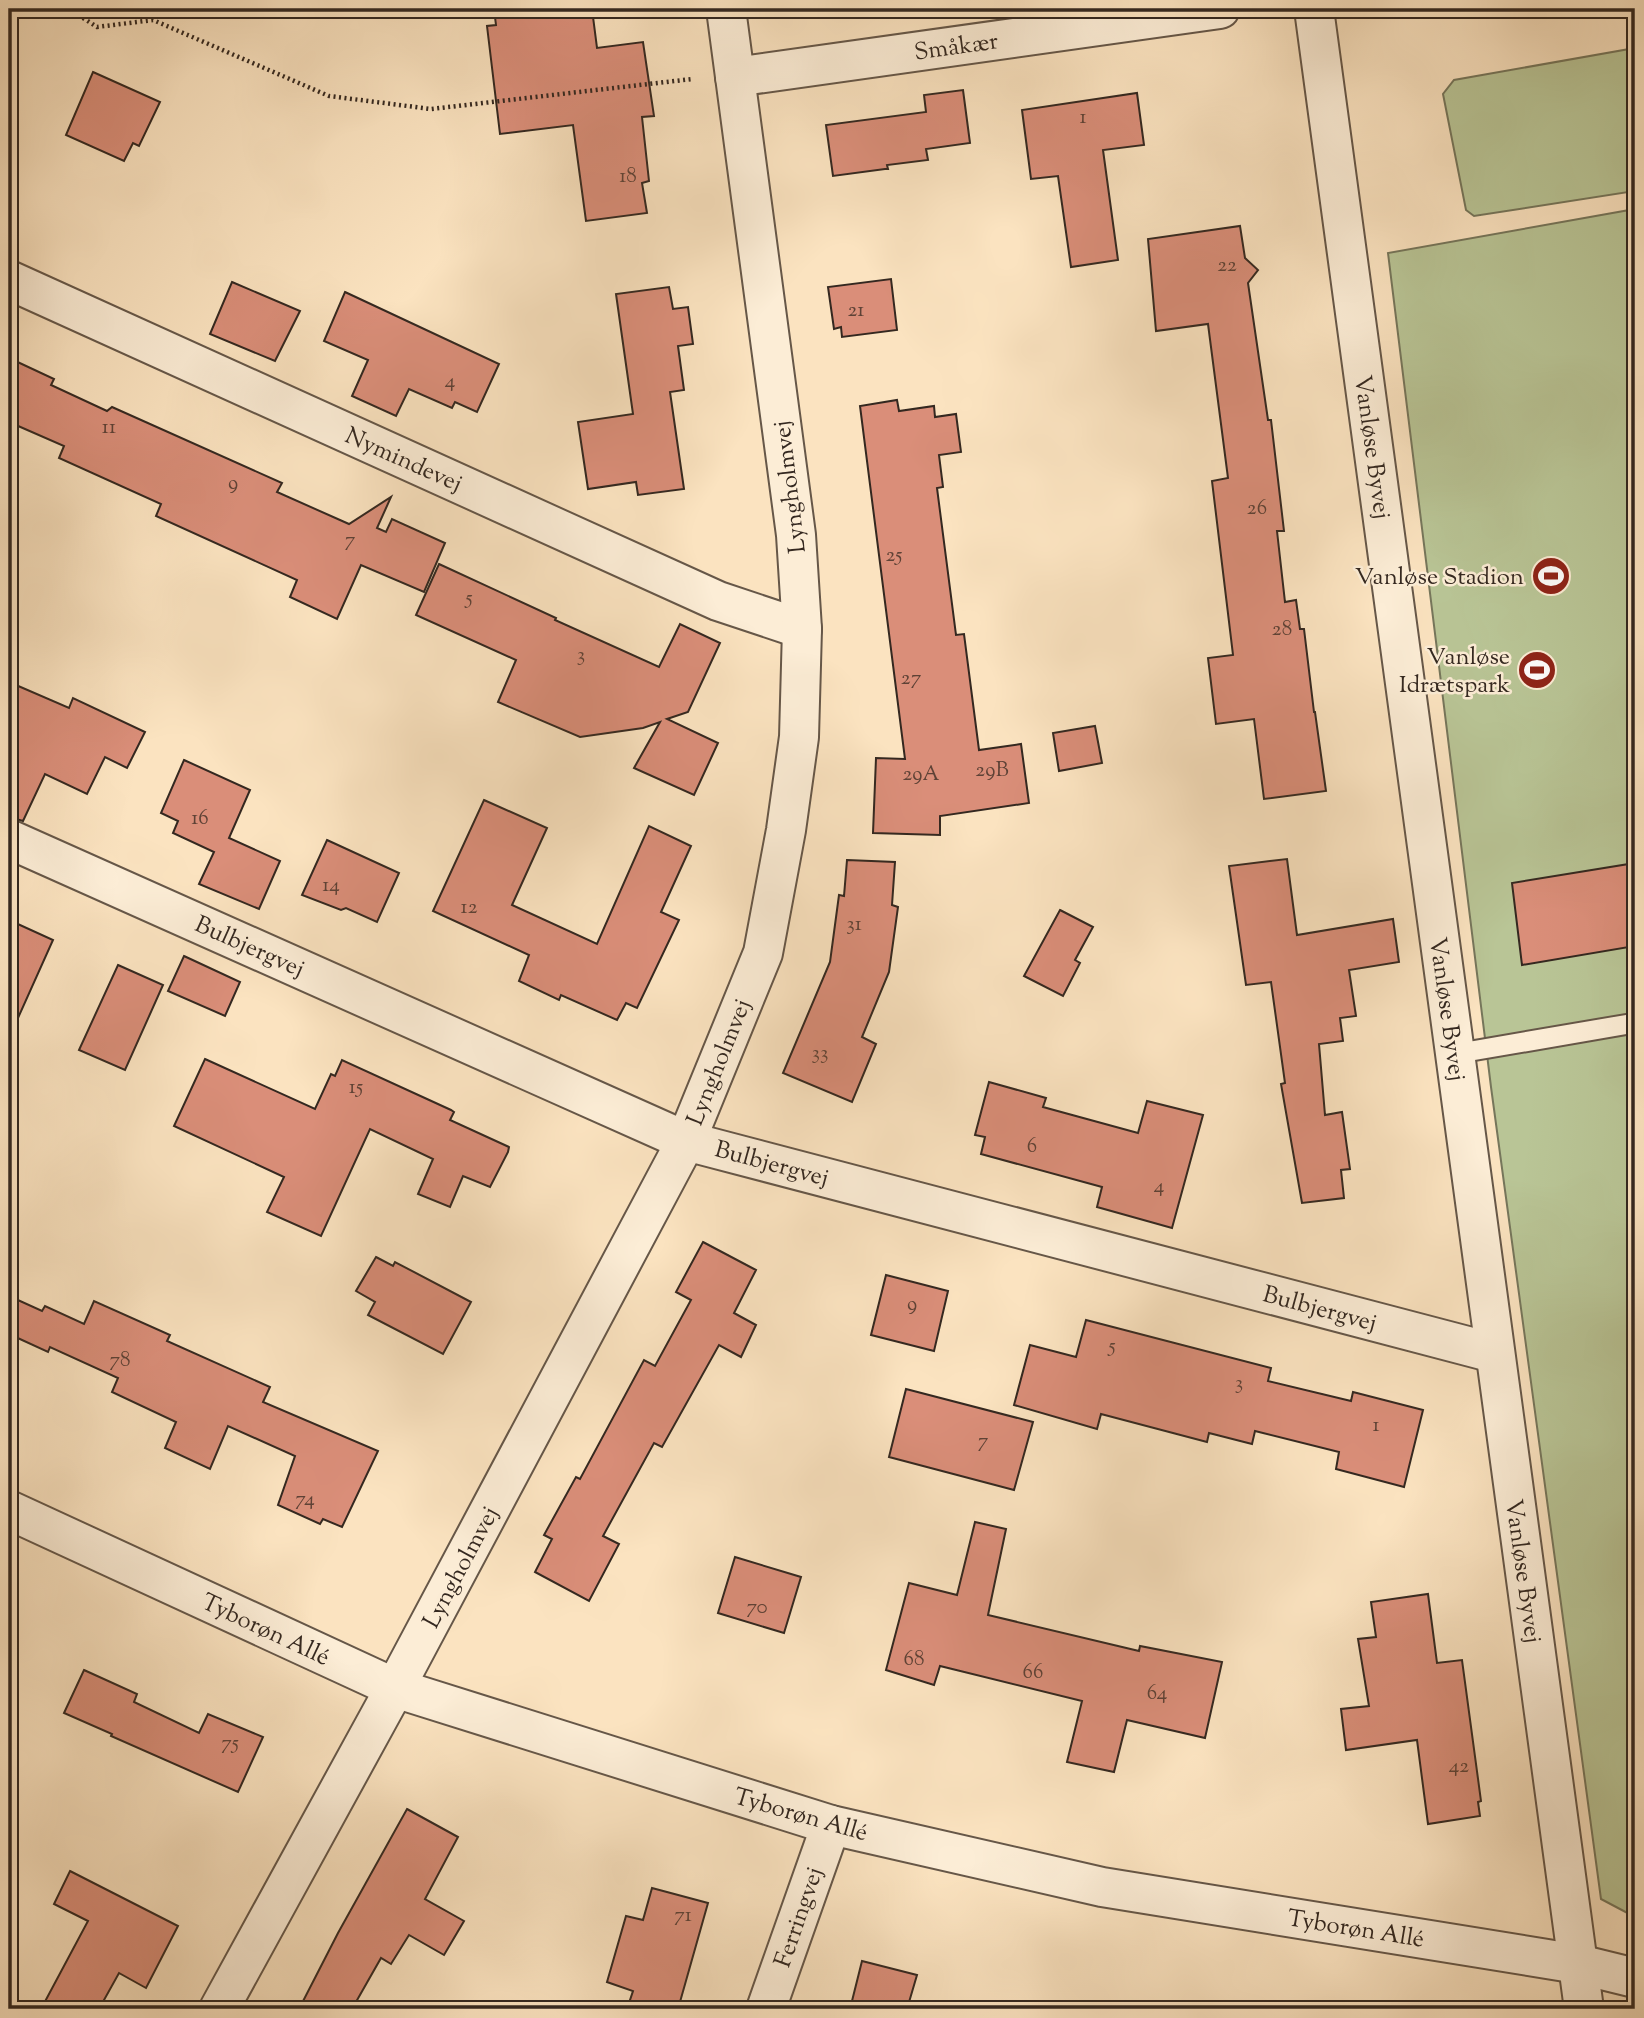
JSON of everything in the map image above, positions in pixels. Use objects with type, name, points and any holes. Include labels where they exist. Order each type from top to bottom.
[{"type":"street","name":"Lyngholmvej","points":[[219,2009],[395,1688],[686,1141],[763,953],[786,830],[799,737],[802,629],[796,535],[726,9]]},
{"type":"street","name":"Småkær","points":[[734,77],[1220,9]]},
{"type":"street","name":"Vanløse Byvej","points":[[1314,9],[1584,2009]]},
{"type":"street","name":"Nymindevej","points":[[9,280],[707,596],[802,629]]},
{"type":"street","name":"Bulbjergvej","points":[[9,839],[686,1141],[1494,1353]]},
{"type":"street","name":"Tyborøn Allé","points":[[9,1510],[395,1688],[831,1825],[1102,1887],[1578,1964],[1635,1978]]},
{"type":"street","name":"Ferringvej","points":[[766,2009],[831,1825]]},
{"type":"lane","points":[[1454,1054],[1635,1023]]},
{"type":"path","points":[[69,9],[97,27],[153,20],[329,96],[431,110],[669,80],[734,77]]},
{"type":"green space","points":[[1635,48],[1635,191],[1474,216],[1466,210],[1443,94],[1454,80]]},
{"type":"green space","name":"Vanløse Idrætspark","points":[[1635,209],[1635,1917],[1601,1899],[1491,1087],[1388,253]]},
{"type":"building","points":[[494,9],[592,9],[597,48],[643,42],[654,116],[642,117],[649,181],[642,183],[647,213],[586,221],[573,125],[500,134],[487,26],[496,25]]},
{"type":"building","points":[[93,72],[160,102],[139,146],[133,143],[124,161],[66,135]]},
{"type":"building","points":[[963,90],[970,143],[926,149],[928,160],[887,165],[888,169],[833,176],[826,125],[926,112],[924,95]]},
{"type":"building","points":[[1137,93],[1144,145],[1103,150],[1118,260],[1071,267],[1058,176],[1031,179],[1022,110]]},
{"type":"building","points":[[1240,226],[1245,258],[1258,270],[1248,283],[1268,420],[1271,420],[1284,531],[1277,531],[1285,602],[1296,600],[1300,629],[1304,629],[1326,791],[1264,799],[1254,719],[1216,724],[1208,658],[1233,655],[1212,481],[1228,478],[1208,324],[1156,331],[1148,239]]},
{"type":"building","points":[[891,279],[897,330],[842,337],[841,327],[834,329],[828,287]]},
{"type":"building","points":[[232,282],[300,311],[275,361],[210,334]]},
{"type":"building","points":[[669,287],[673,309],[688,307],[693,344],[678,346],[684,390],[670,392],[684,489],[638,495],[636,482],[588,489],[578,422],[633,414],[616,294]]},
{"type":"building","points":[[345,292],[499,364],[477,412],[455,402],[452,408],[409,389],[396,416],[352,396],[368,360],[324,341]]},
{"type":"building","points":[[9,358],[54,379],[51,385],[107,411],[112,407],[282,483],[277,492],[349,524],[391,497],[377,528],[386,532],[392,519],[445,543],[424,592],[361,565],[337,619],[290,597],[297,580],[156,516],[161,504],[59,458],[64,446],[9,422]]},
{"type":"building","points":[[897,400],[899,411],[934,406],[935,417],[956,414],[961,452],[939,455],[943,487],[937,488],[956,635],[964,634],[979,750],[1021,744],[1029,803],[940,816],[940,835],[873,833],[876,758],[905,759],[860,406]]},
{"type":"building","points":[[439,564],[659,667],[680,624],[720,643],[688,712],[667,719],[718,743],[694,795],[634,768],[660,722],[643,728],[580,737],[498,702],[516,660],[416,615]]},
{"type":"building","points":[[9,682],[69,708],[73,698],[145,732],[127,768],[105,757],[87,794],[45,774],[23,821],[9,817]]},
{"type":"building","points":[[1095,726],[1102,763],[1059,771],[1053,733]]},
{"type":"building","points":[[184,760],[250,790],[229,838],[280,861],[259,909],[199,884],[214,852],[173,833],[178,821],[161,813]]},
{"type":"building","points":[[484,800],[547,828],[512,905],[597,944],[649,826],[691,846],[661,912],[679,920],[637,1008],[626,1003],[617,1020],[561,995],[559,1000],[519,981],[529,955],[433,911]]},
{"type":"building","points":[[327,840],[399,873],[377,922],[346,908],[341,910],[302,895]]},
{"type":"building","points":[[1287,859],[1297,935],[1393,919],[1399,962],[1349,970],[1356,1016],[1340,1018],[1343,1041],[1319,1044],[1325,1115],[1342,1112],[1350,1169],[1341,1170],[1344,1198],[1302,1203],[1281,1084],[1285,1083],[1271,982],[1246,985],[1229,866]]},
{"type":"building","points":[[847,860],[895,862],[892,905],[898,907],[889,972],[862,1037],[876,1044],[852,1102],[783,1073],[830,962],[839,895],[844,896]]},
{"type":"building","points":[[1635,863],[1635,946],[1522,965],[1512,883]]},
{"type":"building","points":[[1060,910],[1093,927],[1075,960],[1080,963],[1063,996],[1024,976]]},
{"type":"building","points":[[9,920],[53,940],[9,1038]]},
{"type":"building","points":[[184,956],[240,982],[225,1016],[168,991]]},
{"type":"building","points":[[118,965],[163,985],[125,1070],[79,1050]]},
{"type":"building","points":[[205,1059],[315,1109],[331,1074],[335,1076],[342,1060],[451,1110],[454,1112],[450,1120],[509,1147],[508,1152],[490,1187],[463,1176],[450,1207],[418,1194],[433,1159],[370,1129],[321,1236],[267,1212],[284,1177],[174,1126]]},
{"type":"building","points":[[989,1082],[1046,1098],[1043,1107],[1138,1133],[1147,1101],[1203,1115],[1172,1228],[1097,1207],[1102,1187],[981,1154],[985,1137],[975,1135]]},
{"type":"building","points":[[703,1242],[756,1270],[734,1313],[756,1325],[741,1357],[719,1345],[662,1447],[654,1443],[603,1536],[619,1544],[589,1601],[535,1572],[552,1539],[544,1535],[576,1477],[580,1479],[644,1360],[655,1366],[691,1300],[676,1292]]},
{"type":"building","points":[[376,1257],[393,1266],[395,1262],[471,1302],[443,1354],[368,1315],[375,1302],[356,1291]]},
{"type":"building","points":[[886,1275],[948,1291],[934,1351],[871,1335]]},
{"type":"building","points":[[9,1296],[42,1311],[45,1306],[84,1324],[94,1301],[170,1335],[167,1341],[270,1387],[263,1402],[378,1451],[342,1527],[323,1519],[320,1524],[278,1505],[295,1456],[228,1426],[210,1469],[165,1448],[176,1422],[112,1392],[118,1378],[50,1347],[48,1352],[9,1334]]},
{"type":"building","points":[[1086,1320],[1271,1368],[1268,1381],[1351,1401],[1353,1392],[1423,1410],[1404,1487],[1336,1469],[1339,1452],[1255,1431],[1252,1444],[1209,1433],[1207,1442],[1101,1414],[1097,1429],[1014,1405],[1030,1345],[1076,1357]]},
{"type":"building","points":[[906,1389],[1033,1422],[1014,1490],[889,1457]]},
{"type":"building","points":[[975,1522],[1006,1529],[988,1615],[1139,1651],[1140,1646],[1222,1662],[1205,1738],[1127,1720],[1114,1772],[1067,1762],[1082,1701],[940,1666],[934,1685],[886,1670],[909,1583],[957,1595]]},
{"type":"building","points":[[735,1557],[801,1577],[784,1633],[718,1613]]},
{"type":"building","points":[[1428,1594],[1437,1663],[1462,1660],[1481,1801],[1478,1802],[1480,1816],[1428,1824],[1417,1740],[1346,1750],[1341,1709],[1369,1706],[1358,1639],[1376,1637],[1371,1602]]},
{"type":"building","points":[[84,1670],[137,1694],[134,1702],[199,1733],[208,1714],[263,1737],[238,1792],[64,1713]]},
{"type":"building","points":[[407,1809],[458,1837],[425,1899],[464,1921],[444,1955],[409,1935],[391,1964],[381,1958],[352,2009],[299,2009],[338,1933]]},
{"type":"building","points":[[70,1871],[178,1926],[146,1988],[119,1973],[99,2009],[41,2009],[88,1921],[54,1904]]},
{"type":"building","points":[[652,1888],[708,1903],[678,2009],[627,2009],[633,1991],[607,1982],[626,1916],[643,1920]]},
{"type":"building","points":[[862,1961],[917,1975],[907,2009],[850,2009]]},
{"type":"place","name":"Vanløse Stadion","points":[[1551,576]]},
{"type":"place","name":"Vanløse Idrætspark","points":[[1537,670]]}]
